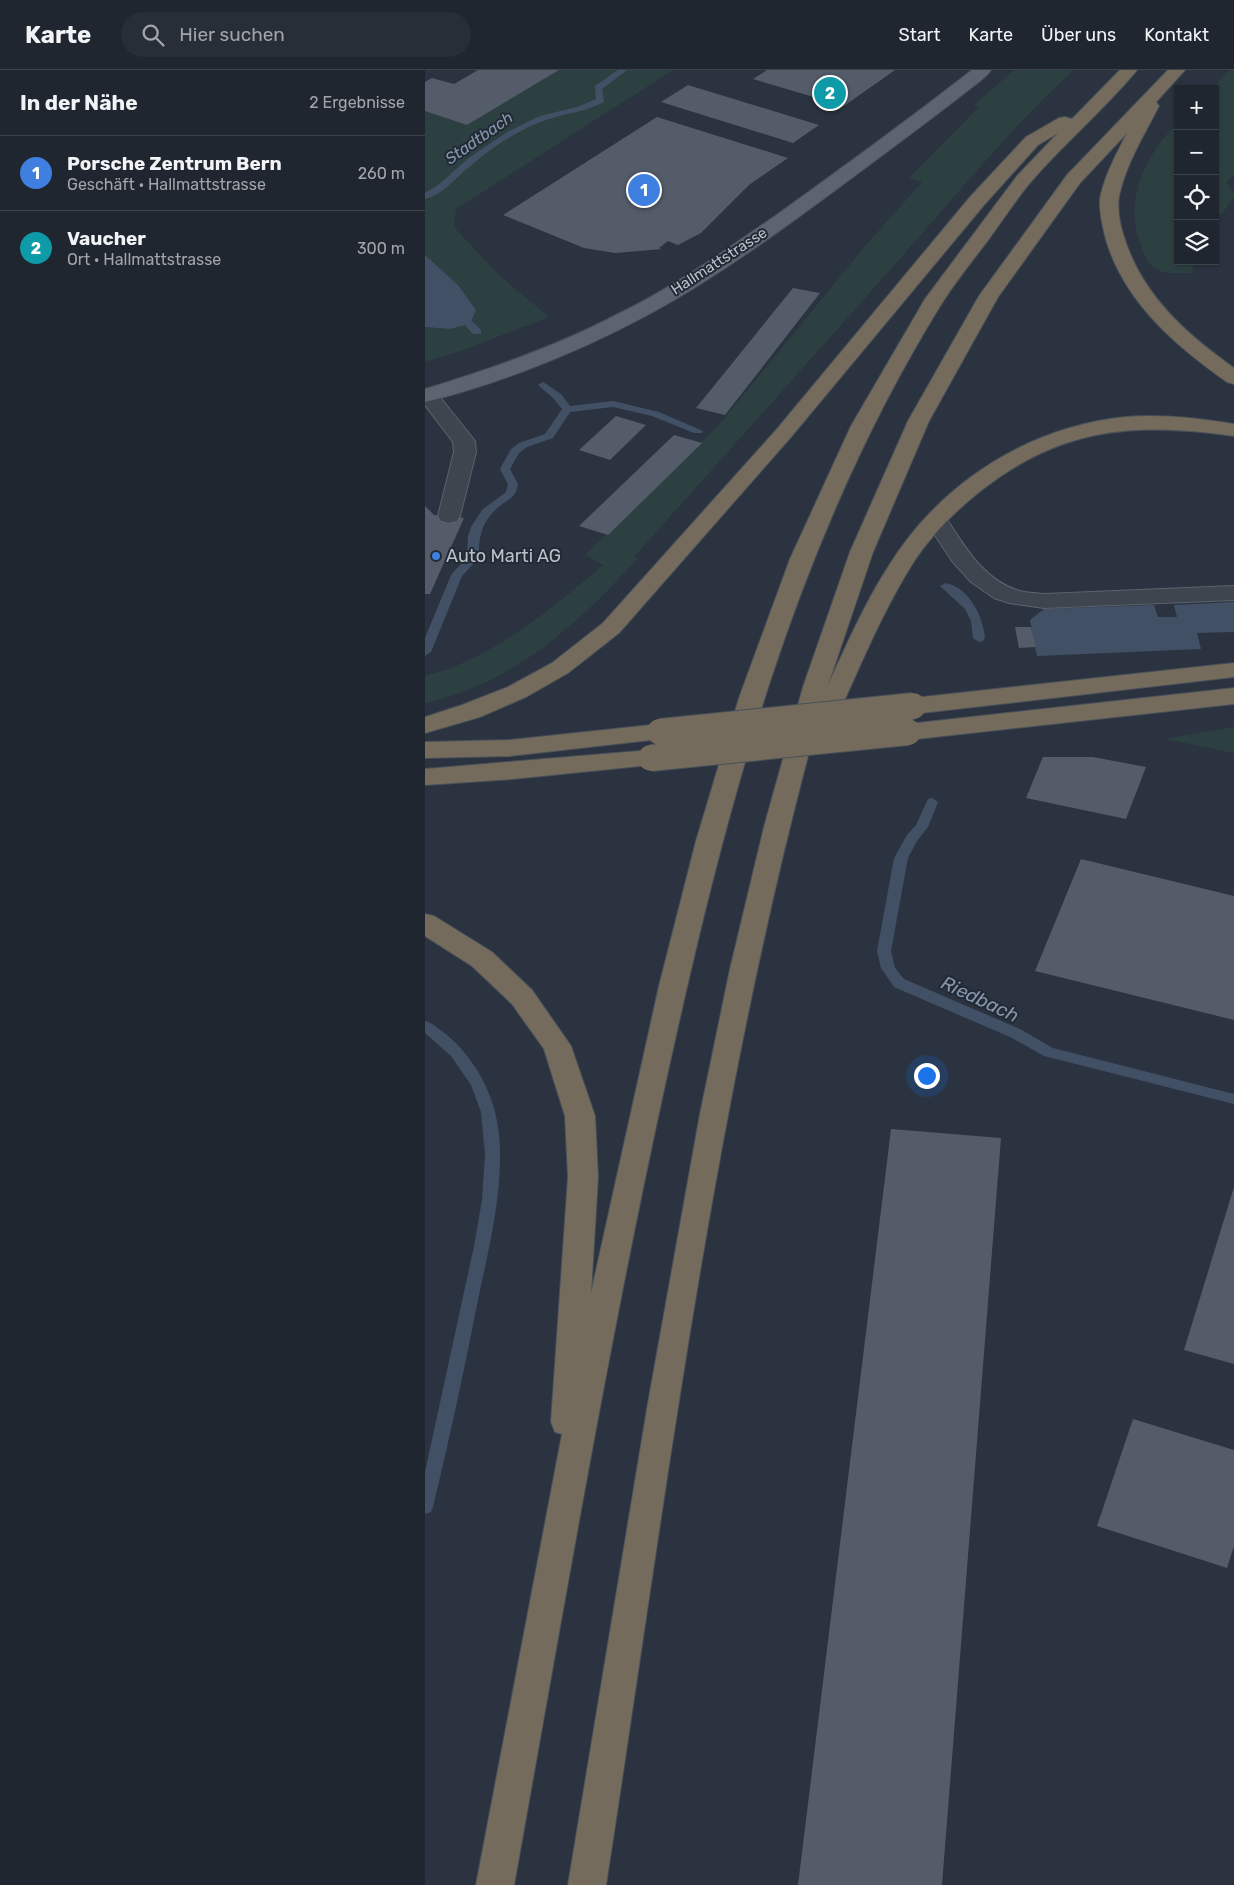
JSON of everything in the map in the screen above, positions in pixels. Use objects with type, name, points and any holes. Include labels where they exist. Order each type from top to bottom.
[{"type":"highway","points":[[495,1885],[609,1282],[673,985],[718,806],[781,609],[833,483],[884,382],[944,286],[997,213],[1054,145],[1129,70]]},
{"type":"highway","points":[[587,1885],[701,1187],[740,990],[779,812],[816,681],[858,556],[885,490],[932,391],[984,301],[1039,222],[1099,149],[1159,86],[1177,70]]},
{"type":"highway","points":[[1159,86],[1114,181],[1110,198],[1110,218],[1115,239],[1130,276],[1151,306],[1179,336],[1234,378]]},
{"type":"highway","points":[[425,725],[471,711],[517,692],[574,658],[611,628],[735,490],[1032,141],[1090,107]]},
{"type":"highway","points":[[779,812],[888,587],[902,563],[935,520],[954,501],[996,468],[1036,445],[1068,433],[1107,425],[1150,422],[1192,424],[1234,430]]},
{"type":"highway","points":[[425,750],[510,748],[1176,678],[1234,670]]},
{"type":"highway","points":[[425,777],[651,758],[1234,696]]},
{"type":"highway","points":[[425,923],[482,959],[522,997],[557,1046],[580,1116],[583,1177],[559,1544]]},
{"type":"main road","name":"Hallmattstrasse","points":[[427,395],[499,372],[566,345],[653,304],[741,248],[819,194],[983,70]]},
{"type":"lane","points":[[427,395],[464,441],[465,452],[449,516]]},
{"type":"lane","points":[[935,520],[965,565],[986,585],[1017,598],[1044,601],[1234,593]]},
{"type":"shaded area","points":[[559,70],[673,70],[456,209],[454,227],[499,275],[549,317],[469,348],[425,362],[425,327],[449,329],[458,285],[425,255],[425,111],[467,125]]},
{"type":"shaded area","points":[[1014,70],[1074,70],[1051,91],[987,159],[633,558],[638,558],[616,582],[543,648],[516,666],[488,681],[457,694],[425,703],[425,676],[474,658],[520,631],[563,599],[603,565],[585,555],[718,426],[866,245],[922,182],[909,178],[979,107],[973,106]]},
{"type":"shaded area","points":[[1230,70],[1234,70],[1234,175],[1226,182],[1234,193],[1234,197],[1222,214],[1219,214],[1219,85],[1215,85]]},
{"type":"shaded area","points":[[1174,126],[1174,265],[1194,265],[1191,273],[1167,272],[1153,267],[1148,262],[1143,251],[1135,224],[1137,192],[1142,176],[1148,162]]},
{"type":"shaded area","points":[[1234,727],[1234,753],[1165,739]]},
{"type":"water","points":[[425,255],[458,285],[476,310],[470,324],[449,329],[425,327]]},
{"type":"water","points":[[1234,602],[1234,632],[1197,633],[1201,649],[1037,656],[1030,620],[1044,609],[1154,605],[1158,617],[1177,617],[1174,605]]},
{"type":"building","points":[[478,70],[559,70],[467,125],[425,111],[425,82],[432,78],[454,84]]},
{"type":"building","points":[[767,70],[895,70],[844,106],[753,79]]},
{"type":"building","points":[[688,85],[819,125],[793,143],[661,102]]},
{"type":"building","points":[[657,117],[788,158],[749,185],[701,233],[678,245],[668,241],[659,248],[662,249],[615,253],[584,248],[503,215]]},
{"type":"building","points":[[793,288],[820,293],[725,415],[696,408]]},
{"type":"building","points":[[616,416],[646,425],[610,460],[579,450]]},
{"type":"building","points":[[674,435],[702,443],[608,535],[579,526]]},
{"type":"building","name":"Auto Marti AG","points":[[425,506],[434,515],[464,518],[430,594],[425,594]]},
{"type":"building","points":[[1015,627],[1031,627],[1036,647],[1019,648]]},
{"type":"building","points":[[1043,757],[1093,757],[1146,767],[1126,819],[1026,798]]},
{"type":"building","points":[[1081,859],[1234,896],[1234,1020],[1035,971]]},
{"type":"building","points":[[891,1129],[1001,1138],[942,1885],[798,1885]]},
{"type":"building","points":[[1234,1187],[1234,1364],[1184,1350]]},
{"type":"building","points":[[1133,1419],[1234,1450],[1234,1546],[1227,1568],[1097,1526]]},
{"type":"waterway","name":"Stadtbach","points":[[425,196],[441,187],[482,152],[522,127],[543,118],[594,104],[601,100],[598,88],[623,70]]},
{"type":"waterway","name":"Stadtbach","points":[[457,311],[477,332]]},
{"type":"waterway","name":"Stadtbach","points":[[543,385],[557,396],[567,409]]},
{"type":"waterway","name":"Riedbach","points":[[567,409],[613,404],[655,414],[698,431]]},
{"type":"waterway","name":"Stadtbach","points":[[425,652],[457,575],[473,558],[474,536],[477,527],[486,513],[511,493],[513,484],[505,469],[515,451],[523,445],[549,436],[567,409]]},
{"type":"waterway","name":"Riedbach","points":[[946,586],[960,596],[970,607],[977,621],[979,638]]},
{"type":"waterway","name":"Riedbach","points":[[932,802],[922,827],[912,838],[901,858],[884,951],[888,968],[899,983],[1015,1033],[1049,1052],[1234,1099]]},
{"type":"waterway","points":[[425,1026],[447,1043],[472,1073],[484,1098],[488,1112],[493,1154],[492,1177],[481,1246],[450,1398],[425,1507]]},
{"type":"place","name":"Vaucher","points":[[830,93]]},
{"type":"place","name":"Porsche Zentrum Bern","points":[[644,190]]},
{"type":"place","name":"Auto Marti AG","points":[[436,556]]}]
